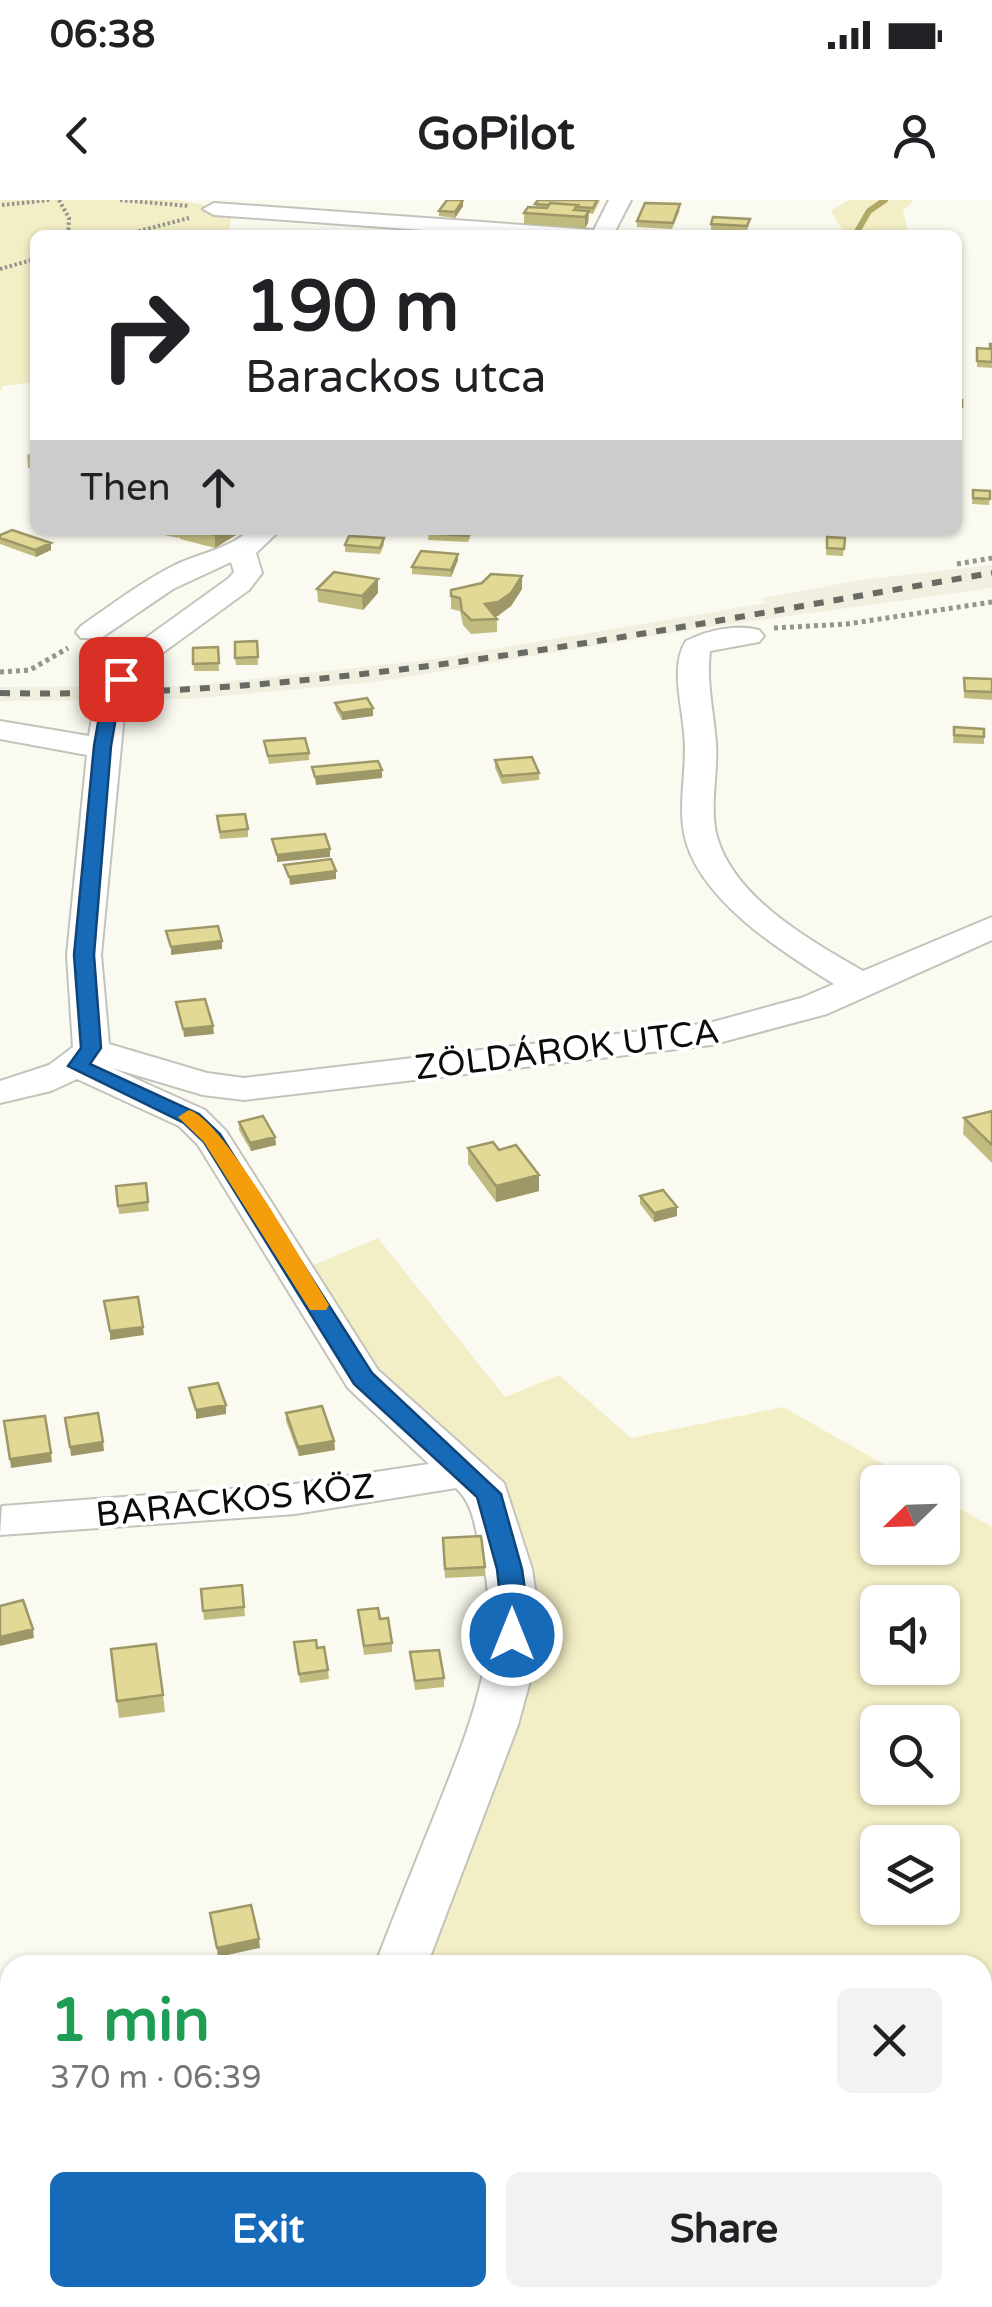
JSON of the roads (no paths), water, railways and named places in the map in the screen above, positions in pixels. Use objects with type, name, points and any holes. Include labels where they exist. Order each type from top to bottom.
[{"type":"street","points":[[605,230],[620,200]]},
{"type":"street","points":[[217,209],[517,230]]},
{"type":"street","points":[[91,632],[188,567],[211,557],[242,551],[260,535]]},
{"type":"street","points":[[84,1057],[84,955],[102,746],[111,694],[132,661],[238,584],[248,572],[242,551]]},
{"type":"street","points":[[749,636],[712,640],[696,647],[692,666],[701,745],[701,838],[723,878],[760,916],[805,952],[862,986]]},
{"type":"street","points":[[0,730],[46,741],[102,746]]},
{"type":"street","name":"ZÖLDÁROK UTCA","points":[[84,1057],[244,1089],[665,1042],[711,1034],[814,1006],[992,927]]},
{"type":"street","points":[[0,1092],[52,1078],[84,1057]]},
{"type":"street","points":[[84,1057],[192,1118],[212,1138],[363,1378],[488,1494],[510,1569],[514,1604],[510,1666],[494,1725],[405,1955]]},
{"type":"street","name":"BARACKOS KÖZ","points":[[2,1521],[295,1499],[468,1472]]},
{"type":"waterway","points":[[858,230],[869,211],[885,200]]},
{"type":"railway","points":[[0,693],[125,692],[375,673],[622,637],[992,573]]}]
